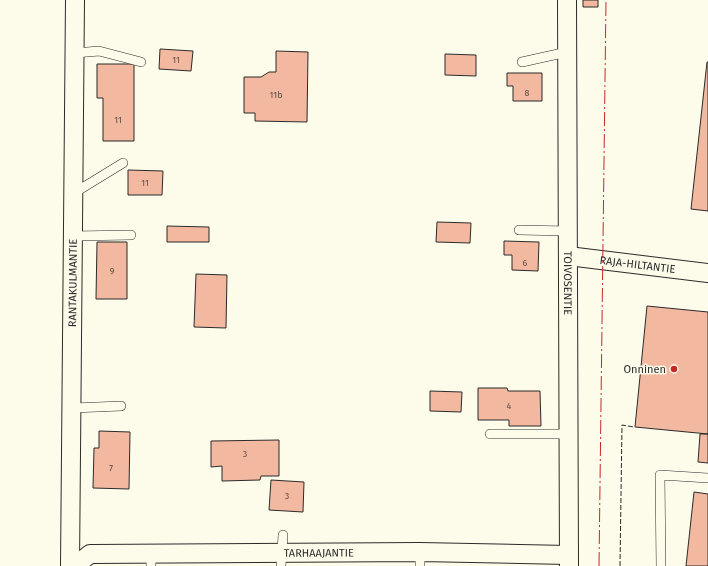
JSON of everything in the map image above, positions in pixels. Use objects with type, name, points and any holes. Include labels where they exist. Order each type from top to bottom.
[{"type":"street","name":"RANTAKULMANTIE","points":[[70,566],[73,408],[76,0]]},
{"type":"street","name":"TOIVOSENTIE","points":[[567,0],[568,560]]},
{"type":"street","name":"RAJA-HILTANTIE","points":[[568,256],[708,273]]},
{"type":"street","name":"TARHAAJANTIE","points":[[75,566],[90,554],[151,560],[568,560]]},
{"type":"lane","points":[[75,53],[99,51],[141,62]]},
{"type":"lane","points":[[522,62],[567,52]]},
{"type":"lane","points":[[74,193],[123,163]]},
{"type":"lane","points":[[519,230],[568,231]]},
{"type":"lane","points":[[74,236],[131,235]]},
{"type":"lane","points":[[73,408],[120,406]]},
{"type":"lane","points":[[490,434],[568,434]]},
{"type":"lane","points":[[661,566],[660,475],[708,478]]},
{"type":"lane","points":[[281,560],[283,535]]},
{"type":"building","points":[[583,0],[598,0],[598,7],[583,7]]},
{"type":"building","points":[[160,49],[193,51],[191,71],[159,69]]},
{"type":"building","points":[[276,51],[308,52],[307,122],[255,121],[255,113],[244,113],[244,77],[261,77],[269,72],[276,72]]},
{"type":"building","points":[[445,54],[476,55],[476,76],[445,75]]},
{"type":"building","points":[[708,62],[708,211],[691,209]]},
{"type":"building","points":[[97,64],[134,64],[134,141],[103,141],[103,98],[97,98]]},
{"type":"building","points":[[507,73],[542,73],[542,101],[513,101],[513,86],[507,86]]},
{"type":"building","points":[[128,170],[163,171],[162,195],[128,195]]},
{"type":"building","points":[[437,222],[471,223],[470,243],[436,242]]},
{"type":"building","points":[[167,226],[209,227],[209,242],[167,242]]},
{"type":"building","points":[[504,241],[539,242],[538,271],[512,270],[512,255],[504,255]]},
{"type":"building","points":[[97,242],[127,242],[127,299],[96,299]]},
{"type":"building","points":[[196,274],[227,275],[226,328],[194,327]]},
{"type":"building","name":"Onninen","points":[[647,306],[708,312],[708,434],[635,427]]},
{"type":"building","points":[[478,388],[507,388],[508,391],[540,391],[541,426],[509,426],[509,420],[478,420]]},
{"type":"building","points":[[430,391],[462,392],[461,412],[430,411]]},
{"type":"building","points":[[99,431],[130,432],[129,489],[93,488],[94,448],[99,448]]},
{"type":"building","points":[[700,434],[708,434],[708,463],[698,462]]},
{"type":"building","points":[[279,440],[279,476],[261,476],[260,480],[222,481],[222,466],[211,467],[211,441]]},
{"type":"building","points":[[271,480],[304,482],[303,512],[269,510]]},
{"type":"building","points":[[694,492],[708,494],[708,566],[686,566]]},
{"type":"fence","points":[[620,566],[622,425],[634,427]]},
{"type":"power","points":[[599,566],[606,0]]},
{"type":"place","name":"Onninen","points":[[674,369]]}]
